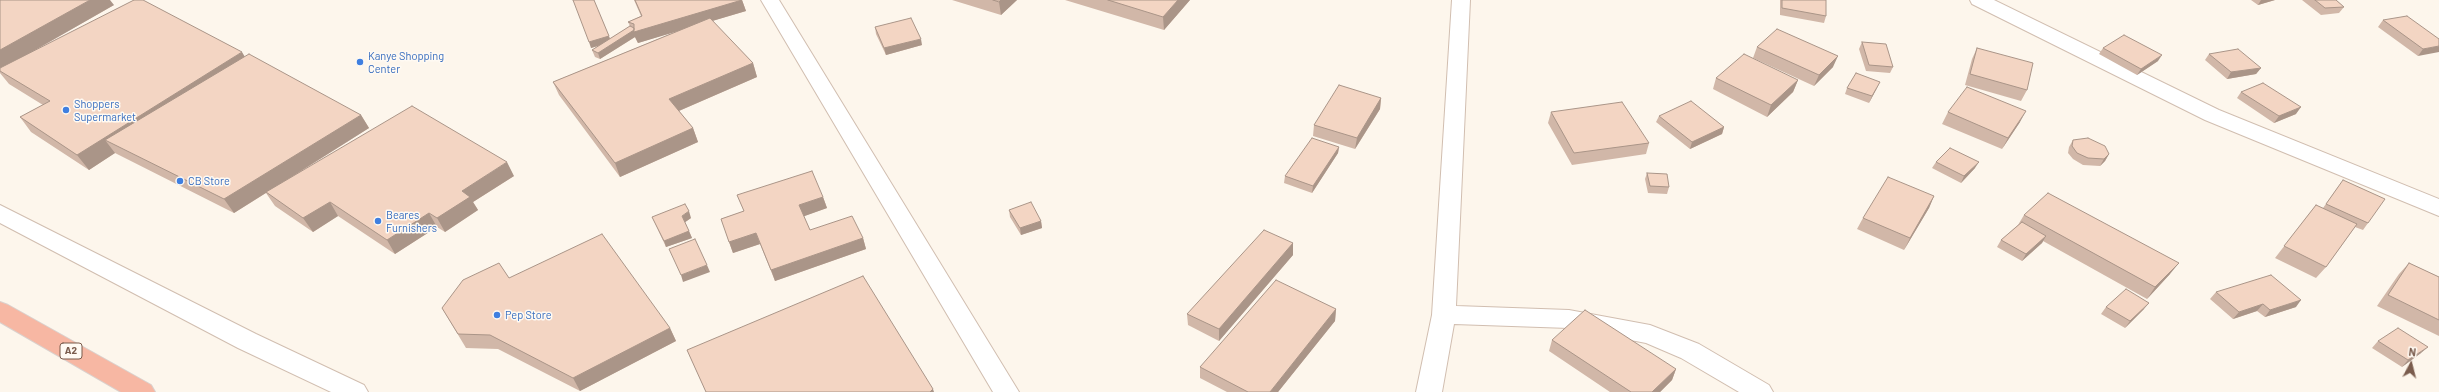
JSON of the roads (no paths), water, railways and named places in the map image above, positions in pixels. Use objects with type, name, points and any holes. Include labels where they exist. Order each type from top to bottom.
[{"type":"highway","name":"A2","points":[[0,311],[142,392]]},
{"type":"street","points":[[770,0],[1006,392]]},
{"type":"street","points":[[1429,392],[1444,315],[1461,0]]},
{"type":"street","points":[[1979,0],[2212,115],[2439,208]]},
{"type":"street","points":[[0,213],[247,341],[355,392]]},
{"type":"street","points":[[1444,315],[1569,319],[1650,334],[1690,352],[1760,392]]},
{"type":"place","name":"Kanye Shopping Center","points":[[360,62]]},
{"type":"place","name":"Shoppers Supermarket","points":[[66,110]]},
{"type":"place","name":"CB Store","points":[[180,181]]},
{"type":"place","name":"Beares Furnishers","points":[[378,221]]},
{"type":"place","name":"Pep Store","points":[[497,315]]}]
